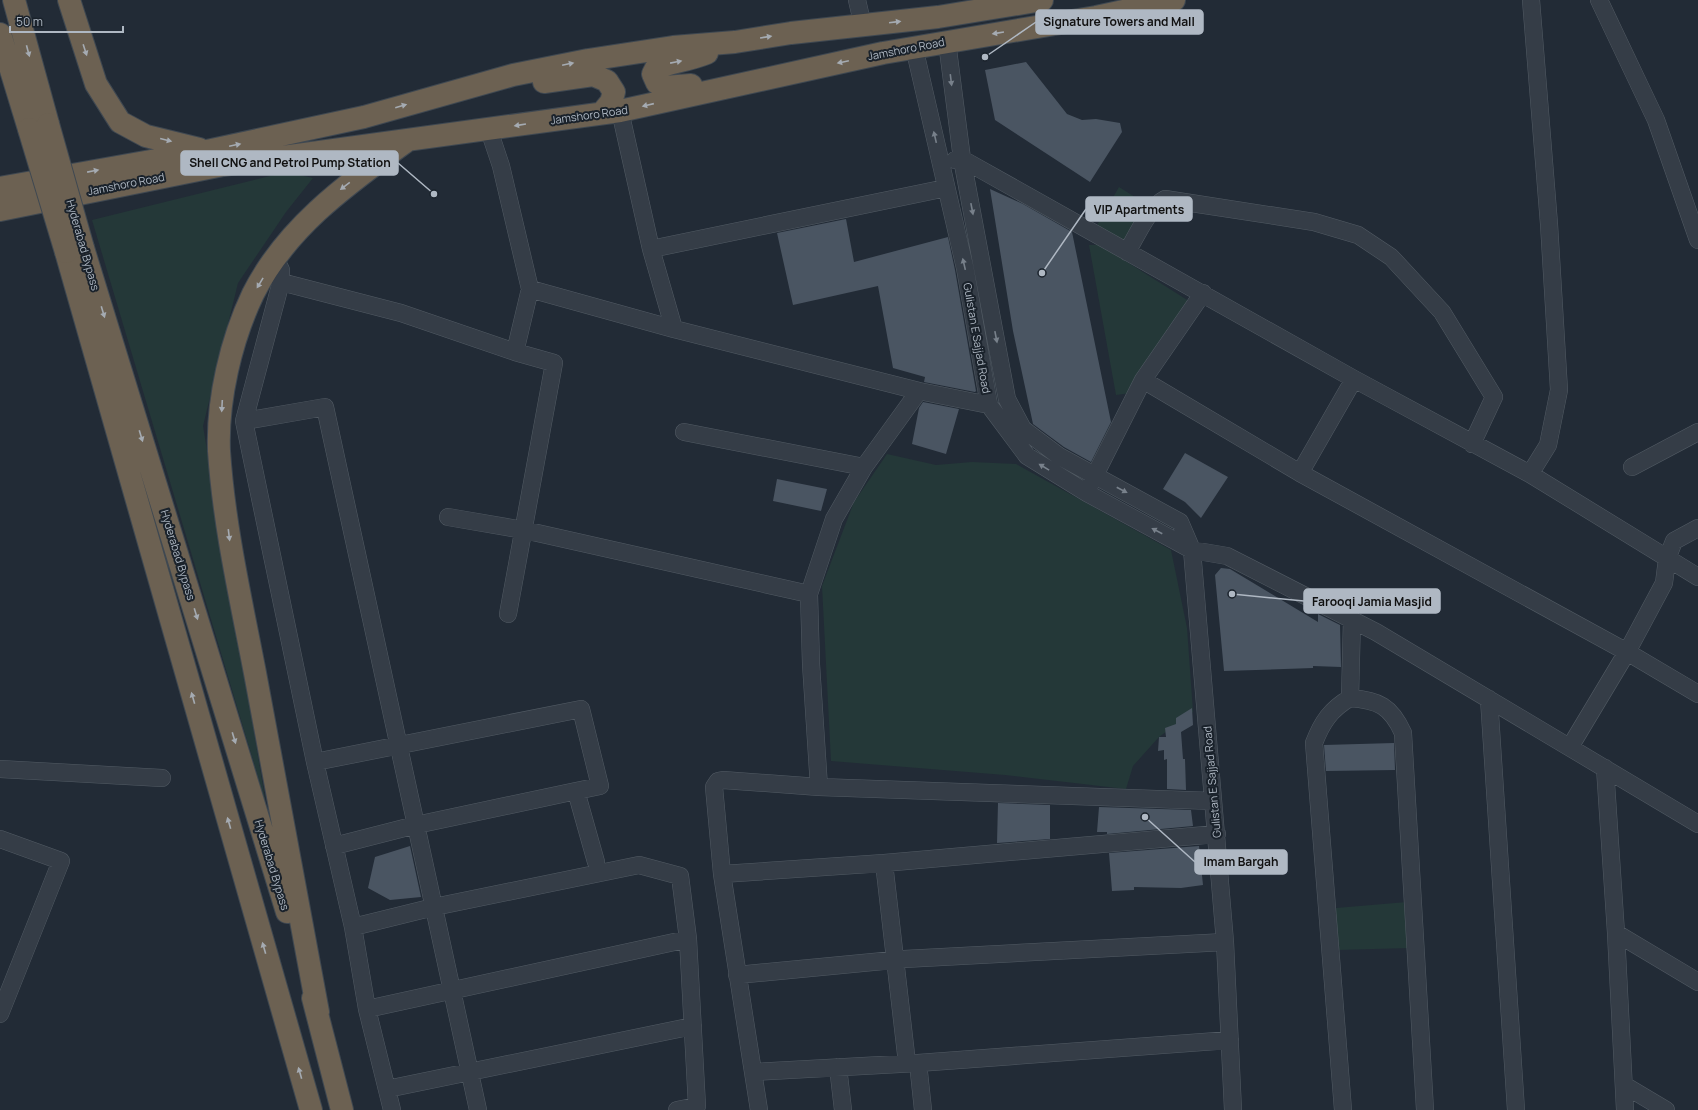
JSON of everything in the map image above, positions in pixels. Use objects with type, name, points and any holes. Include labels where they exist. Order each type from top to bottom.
[{"type":"highway","name":"Hyderabad Bypass","points":[[14,0],[39,127],[311,1110]]},
{"type":"highway","points":[[69,0],[96,84],[120,122],[146,136],[207,151]]},
{"type":"highway","name":"Jamshoro Road","points":[[0,210],[222,165],[410,138],[489,130],[611,112],[914,47],[1096,17],[1174,0]]},
{"type":"highway","name":"Jamshoro Road","points":[[0,188],[207,151],[364,117],[514,75],[588,60],[673,47],[735,42],[791,33],[938,17],[1030,1]]},
{"type":"highway","name":"Hyderabad Bypass","points":[[0,34],[39,127]]},
{"type":"highway","points":[[735,42],[694,59],[666,64],[656,68],[653,74],[657,84],[665,87],[677,87],[782,75]]},
{"type":"highway","points":[[457,91],[593,75],[606,81],[614,92],[611,102],[611,112]]},
{"type":"highway","points":[[318,1012],[230,542],[219,450],[223,387],[236,334],[254,293],[275,258],[305,223],[340,189],[410,138]]},
{"type":"highway","name":"Hyderabad Bypass","points":[[74,250],[318,1012],[342,1110]]},
{"type":"street","points":[[857,0],[863,26]]},
{"type":"street","points":[[1530,474],[1548,445],[1558,390],[1549,224],[1531,0]]},
{"type":"street","points":[[1598,0],[1656,120],[1694,215],[1698,240]]},
{"type":"street","name":"Gulistan E Sajjad Road","points":[[947,42],[962,159],[1007,399],[1023,429],[1059,456],[1180,522],[1192,550],[1226,942],[1233,1110]]},
{"type":"street","name":"Gulistan E Sajjad Road","points":[[914,47],[965,268],[989,405],[1027,456],[1087,493],[1192,550]]},
{"type":"street","points":[[611,112],[674,329]]},
{"type":"street","points":[[489,130],[501,166],[530,289],[515,352]]},
{"type":"street","points":[[940,162],[962,159],[1087,228],[1127,252],[1203,292],[1354,379],[1530,474],[1698,577]]},
{"type":"street","points":[[652,249],[946,188]]},
{"type":"street","points":[[1127,252],[1155,206],[1158,202],[1165,199],[1314,222],[1358,235],[1391,257],[1442,312],[1494,396],[1472,444]]},
{"type":"street","points":[[275,258],[281,270],[281,282],[244,421],[315,762],[353,927],[367,1008],[392,1110]]},
{"type":"street","points":[[281,282],[401,313],[515,352],[554,363],[508,614]]},
{"type":"street","points":[[530,289],[674,329],[919,391],[989,405]]},
{"type":"street","points":[[1087,493],[1143,380],[1203,292]]},
{"type":"street","points":[[1300,473],[1354,379]]},
{"type":"street","points":[[1143,380],[1300,473],[1627,652],[1698,694]]},
{"type":"street","points":[[818,787],[810,664],[809,594],[834,519],[864,467],[919,391]]},
{"type":"street","points":[[244,421],[325,407],[478,1110]]},
{"type":"street","points":[[684,432],[864,467]]},
{"type":"street","points":[[1632,467],[1698,432]]},
{"type":"street","points":[[448,517],[524,530],[809,594]]},
{"type":"street","points":[[1570,746],[1627,652],[1664,583],[1667,559],[1674,541],[1698,528]]},
{"type":"street","points":[[1192,550],[1227,556],[1352,619],[1570,746],[1698,824]]},
{"type":"street","points":[[1350,698],[1352,619]]},
{"type":"street","points":[[1343,1110],[1314,743],[1328,714],[1339,704],[1350,698],[1368,699],[1385,707],[1396,718],[1403,733],[1425,1110]]},
{"type":"street","points":[[1489,699],[1516,1110]]},
{"type":"street","points":[[315,762],[398,744],[581,709],[600,786],[416,826],[334,846]]},
{"type":"street","points":[[1605,768],[1626,1110]]},
{"type":"street","points":[[0,769],[162,778]]},
{"type":"street","points":[[759,1110],[722,874],[714,787],[718,781],[723,780],[818,787],[1213,801]]},
{"type":"street","points":[[576,791],[596,862]]},
{"type":"street","points":[[722,874],[884,863],[1217,834]]},
{"type":"street","points":[[0,839],[61,861],[0,1014]]},
{"type":"street","points":[[884,863],[894,960],[912,1063],[923,1110]]},
{"type":"street","points":[[353,927],[434,908],[640,865],[680,876],[688,939],[697,1106],[677,1110]]},
{"type":"street","points":[[1616,933],[1698,982]]},
{"type":"street","points":[[367,1008],[688,939]]},
{"type":"street","points":[[737,975],[894,960],[1226,942]]},
{"type":"street","points":[[387,1089],[693,1026]]},
{"type":"street","points":[[753,1072],[912,1063],[1230,1040]]},
{"type":"street","points":[[838,1067],[843,1110]]},
{"type":"street","points":[[1624,1085],[1666,1110]]},
{"type":"green space","points":[[286,172],[313,178],[286,212],[238,283],[203,426],[266,804],[92,220]]},
{"type":"green space","points":[[1119,187],[1146,204],[1120,246],[1096,227]]},
{"type":"green space","points":[[1089,245],[1100,245],[1192,303],[1131,393],[1116,395]]},
{"type":"green space","points":[[887,454],[936,465],[972,462],[1016,464],[1171,550],[1187,628],[1193,712],[1159,737],[1133,766],[1126,789],[1005,775],[831,761],[822,586],[854,502]]},
{"type":"green space","points":[[1407,902],[1410,948],[1337,950],[1336,908]]},
{"type":"building","points":[[1026,62],[1067,114],[1082,120],[1096,119],[1120,123],[1122,132],[1090,182],[995,120],[985,70]]},
{"type":"building","points":[[990,189],[1023,204],[1072,232],[1111,422],[1091,462],[1064,447],[1033,424],[1013,331]]},
{"type":"building","points":[[846,219],[854,262],[948,237],[955,270],[975,392],[924,382],[925,377],[893,368],[878,286],[793,305],[777,233]]},
{"type":"building","points":[[923,402],[959,409],[946,454],[912,444],[919,408]]},
{"type":"building","points":[[1185,453],[1228,477],[1201,518],[1185,502],[1163,489]]},
{"type":"building","points":[[777,479],[827,489],[821,511],[773,501]]},
{"type":"building","points":[[1221,568],[1230,569],[1318,622],[1318,614],[1340,625],[1341,667],[1313,666],[1313,668],[1224,671],[1215,575]]},
{"type":"building","points":[[1192,708],[1193,725],[1181,732],[1183,759],[1185,759],[1186,790],[1167,789],[1167,759],[1164,760],[1164,750],[1158,751],[1159,737],[1166,737],[1165,728],[1176,724],[1176,718]]},
{"type":"building","points":[[1394,743],[1395,770],[1326,771],[1324,745]]},
{"type":"building","points":[[998,803],[1050,805],[1050,839],[997,843]]},
{"type":"building","points":[[1099,807],[1191,810],[1193,826],[1107,834],[1107,832],[1097,832]]},
{"type":"building","points":[[410,846],[421,897],[390,900],[368,888],[375,857]]},
{"type":"building","points":[[1199,846],[1203,885],[1181,888],[1134,887],[1134,890],[1112,891],[1109,853]]},
{"type":"place","name":"Signature Towers and Mall","points":[[985,57]]},
{"type":"place","name":"Shell CNG and Petrol Pump Station","points":[[434,194]]},
{"type":"place","name":"VIP Apartments","points":[[1042,273]]},
{"type":"place","name":"Farooqi Jamia Masjid","points":[[1232,594]]},
{"type":"place","name":"Imam Bargah","points":[[1145,817]]}]
